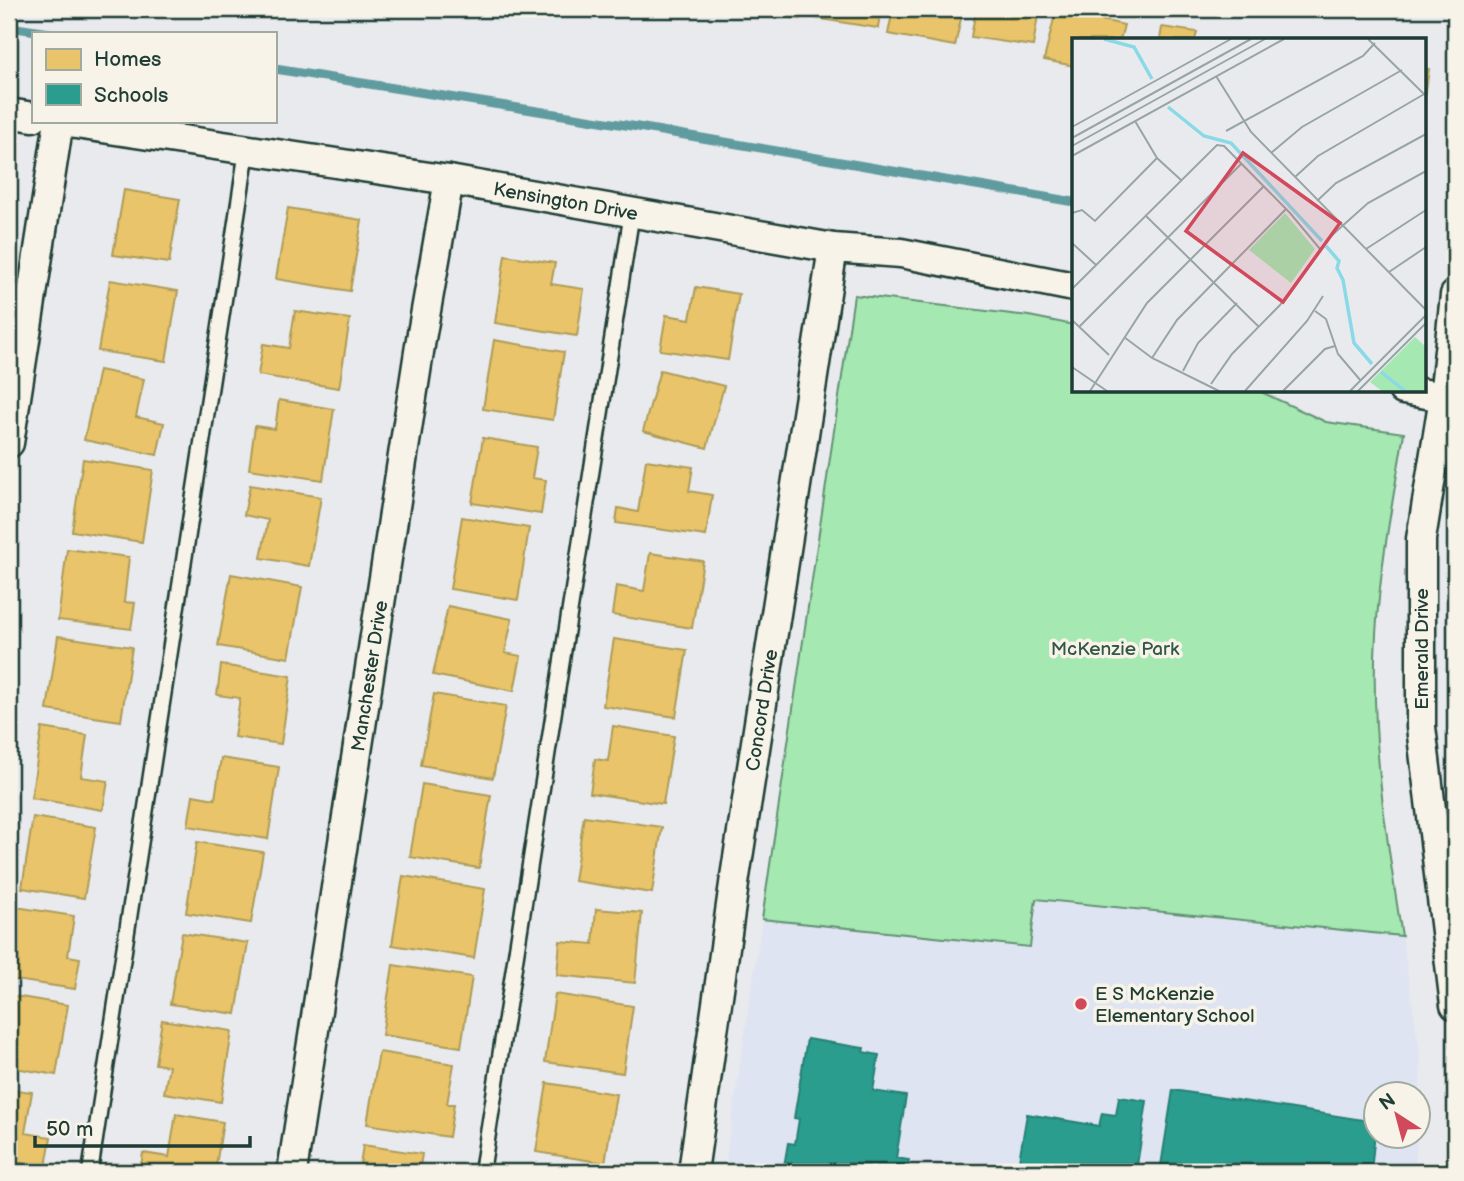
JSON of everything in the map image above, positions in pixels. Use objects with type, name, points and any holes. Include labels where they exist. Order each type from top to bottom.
[{"type":"street","points":[[9,113],[32,117]]},
{"type":"street","points":[[9,443],[57,122]]},
{"type":"street","name":"Kensington Drive","points":[[64,122],[449,180],[833,247],[901,253],[1072,287]]},
{"type":"street","name":"Manchester Drive","points":[[292,1172],[421,339],[449,180]]},
{"type":"street","name":"Concord Drive","points":[[693,1172],[735,877],[833,247]]},
{"type":"street","name":"Emerald Drive","points":[[1455,295],[1450,397],[1422,539],[1421,727],[1455,1005]]},
{"type":"street","points":[[1417,392],[1450,397]]},
{"type":"lane","points":[[90,1172],[247,150]]},
{"type":"lane","points":[[482,1172],[632,212]]},
{"type":"shaded area","name":"E S McKenzie Elementary School","points":[[1035,898],[1402,936],[1421,1061],[1420,1080],[1362,1080],[1362,1150],[1416,1150],[1415,1172],[724,1172],[762,919],[1029,947]]},
{"type":"green space","name":"McKenzie Park","points":[[854,295],[1029,316],[1072,325],[1072,392],[1261,392],[1326,422],[1404,433],[1387,533],[1376,634],[1375,672],[1377,748],[1402,936],[1036,899],[1030,947],[762,919]]},
{"type":"building: Homes","points":[[740,9],[802,9],[801,19],[740,13]]},
{"type":"building: Homes","points":[[815,9],[881,9],[878,28],[814,18]]},
{"type":"building: Homes","points":[[893,9],[963,9],[955,46],[888,34]]},
{"type":"building: Homes","points":[[976,9],[1039,9],[1033,46],[971,37]]},
{"type":"building: Homes","points":[[1056,10],[1124,25],[1121,38],[1072,38],[1072,66],[1044,60]]},
{"type":"building: Homes","points":[[1162,27],[1197,32],[1196,38],[1160,38]]},
{"type":"building: Homes","points":[[1426,68],[1429,69],[1426,90]]},
{"type":"building: Homes","points":[[124,190],[180,199],[169,263],[113,255]]},
{"type":"building: Homes","points":[[288,208],[362,220],[350,291],[276,279]]},
{"type":"building: Homes","points":[[505,255],[555,263],[551,284],[584,289],[577,336],[495,323]]},
{"type":"building: Homes","points":[[110,280],[178,291],[166,361],[98,351]]},
{"type":"building: Homes","points":[[696,287],[739,294],[728,360],[660,350],[666,315],[690,319]]},
{"type":"building: Homes","points":[[295,311],[350,319],[339,388],[258,375],[263,344],[289,348]]},
{"type":"building: Homes","points":[[494,340],[564,352],[553,420],[483,409]]},
{"type":"building: Homes","points":[[99,370],[144,379],[136,417],[164,423],[157,455],[84,440]]},
{"type":"building: Homes","points":[[660,370],[724,386],[707,448],[643,431]]},
{"type":"building: Homes","points":[[279,400],[334,409],[323,480],[249,469],[255,426],[275,429]]},
{"type":"building: Homes","points":[[483,438],[537,447],[532,478],[546,480],[541,514],[472,503]]},
{"type":"building: Homes","points":[[83,459],[153,470],[142,542],[72,531]]},
{"type":"building: Homes","points":[[646,460],[693,467],[689,491],[712,495],[706,536],[616,523],[618,508],[638,512]]},
{"type":"building: Homes","points":[[250,485],[321,497],[309,566],[261,558],[268,520],[244,515]]},
{"type":"building: Homes","points":[[462,517],[529,528],[518,600],[450,589]]},
{"type":"building: Homes","points":[[67,549],[129,557],[124,602],[135,603],[131,629],[58,620]]},
{"type":"building: Homes","points":[[650,553],[703,561],[692,628],[612,615],[616,586],[644,591]]},
{"type":"building: Homes","points":[[231,574],[302,587],[289,658],[218,646]]},
{"type":"building: Homes","points":[[448,606],[512,619],[505,653],[521,656],[514,691],[433,675]]},
{"type":"building: Homes","points":[[58,636],[132,647],[121,721],[47,710]]},
{"type":"building: Homes","points":[[614,639],[687,650],[676,717],[603,706]]},
{"type":"building: Homes","points":[[221,665],[291,676],[281,744],[234,737],[240,698],[217,695]]},
{"type":"building: Homes","points":[[434,694],[506,706],[493,778],[421,765]]},
{"type":"building: Homes","points":[[613,726],[674,736],[663,804],[590,793],[595,759],[608,761]]},
{"type":"building: Homes","points":[[42,728],[87,735],[81,777],[108,781],[103,810],[31,798]]},
{"type":"building: Homes","points":[[221,758],[279,767],[268,839],[188,826],[193,795],[215,799]]},
{"type":"building: Homes","points":[[422,784],[491,795],[479,868],[410,857]]},
{"type":"building: Homes","points":[[584,816],[662,827],[652,893],[574,881]]},
{"type":"building: Homes","points":[[33,817],[96,827],[84,898],[22,888]]},
{"type":"building: Homes","points":[[197,842],[263,852],[251,923],[186,913]]},
{"type":"building: Homes","points":[[403,876],[485,889],[474,958],[392,945]]},
{"type":"building: Homes","points":[[16,907],[74,916],[68,956],[80,958],[75,989],[9,979],[9,949]]},
{"type":"building: Homes","points":[[596,909],[642,913],[635,983],[557,975],[560,941],[593,944]]},
{"type":"building: Homes","points":[[182,933],[248,943],[236,1014],[170,1004]]},
{"type":"building: Homes","points":[[393,965],[472,977],[461,1047],[382,1035]]},
{"type":"building: Homes","points":[[555,994],[633,1006],[623,1073],[545,1062]]},
{"type":"building: Homes","points":[[9,995],[68,1005],[56,1075],[9,1067]]},
{"type":"building: Homes","points":[[162,1020],[232,1031],[221,1102],[164,1093],[169,1066],[155,1064]]},
{"type":"building: Homes","points":[[379,1052],[454,1064],[447,1104],[454,1104],[449,1137],[367,1124]]},
{"type":"building: Homes","points":[[547,1083],[616,1094],[605,1163],[536,1152]]},
{"type":"building: Homes","points":[[9,1089],[32,1092],[25,1133],[51,1137],[46,1167],[9,1161]]},
{"type":"building: Homes","points":[[176,1114],[223,1122],[215,1172],[140,1172],[143,1153],[169,1157]]},
{"type":"building: Homes","points":[[363,1145],[422,1154],[419,1172],[359,1172]]},
{"type":"building: Schools","points":[[807,1039],[864,1048],[863,1052],[879,1055],[873,1091],[906,1096],[896,1158],[909,1160],[907,1172],[783,1172],[788,1143],[795,1144],[799,1119],[794,1118]]},
{"type":"building: Schools","points":[[1173,1090],[1362,1120],[1362,1150],[1373,1150],[1371,1172],[1160,1172]]},
{"type":"building: Schools","points":[[1119,1097],[1147,1101],[1136,1172],[1017,1172],[1027,1114],[1099,1126],[1102,1113],[1116,1115]]},
{"type":"waterway","points":[[9,27],[43,32]]},
{"type":"waterway","points":[[276,69],[638,127],[1072,202]]},
{"type":"place","name":"E S McKenzie Elementary School","points":[[1081,1004]]}]
